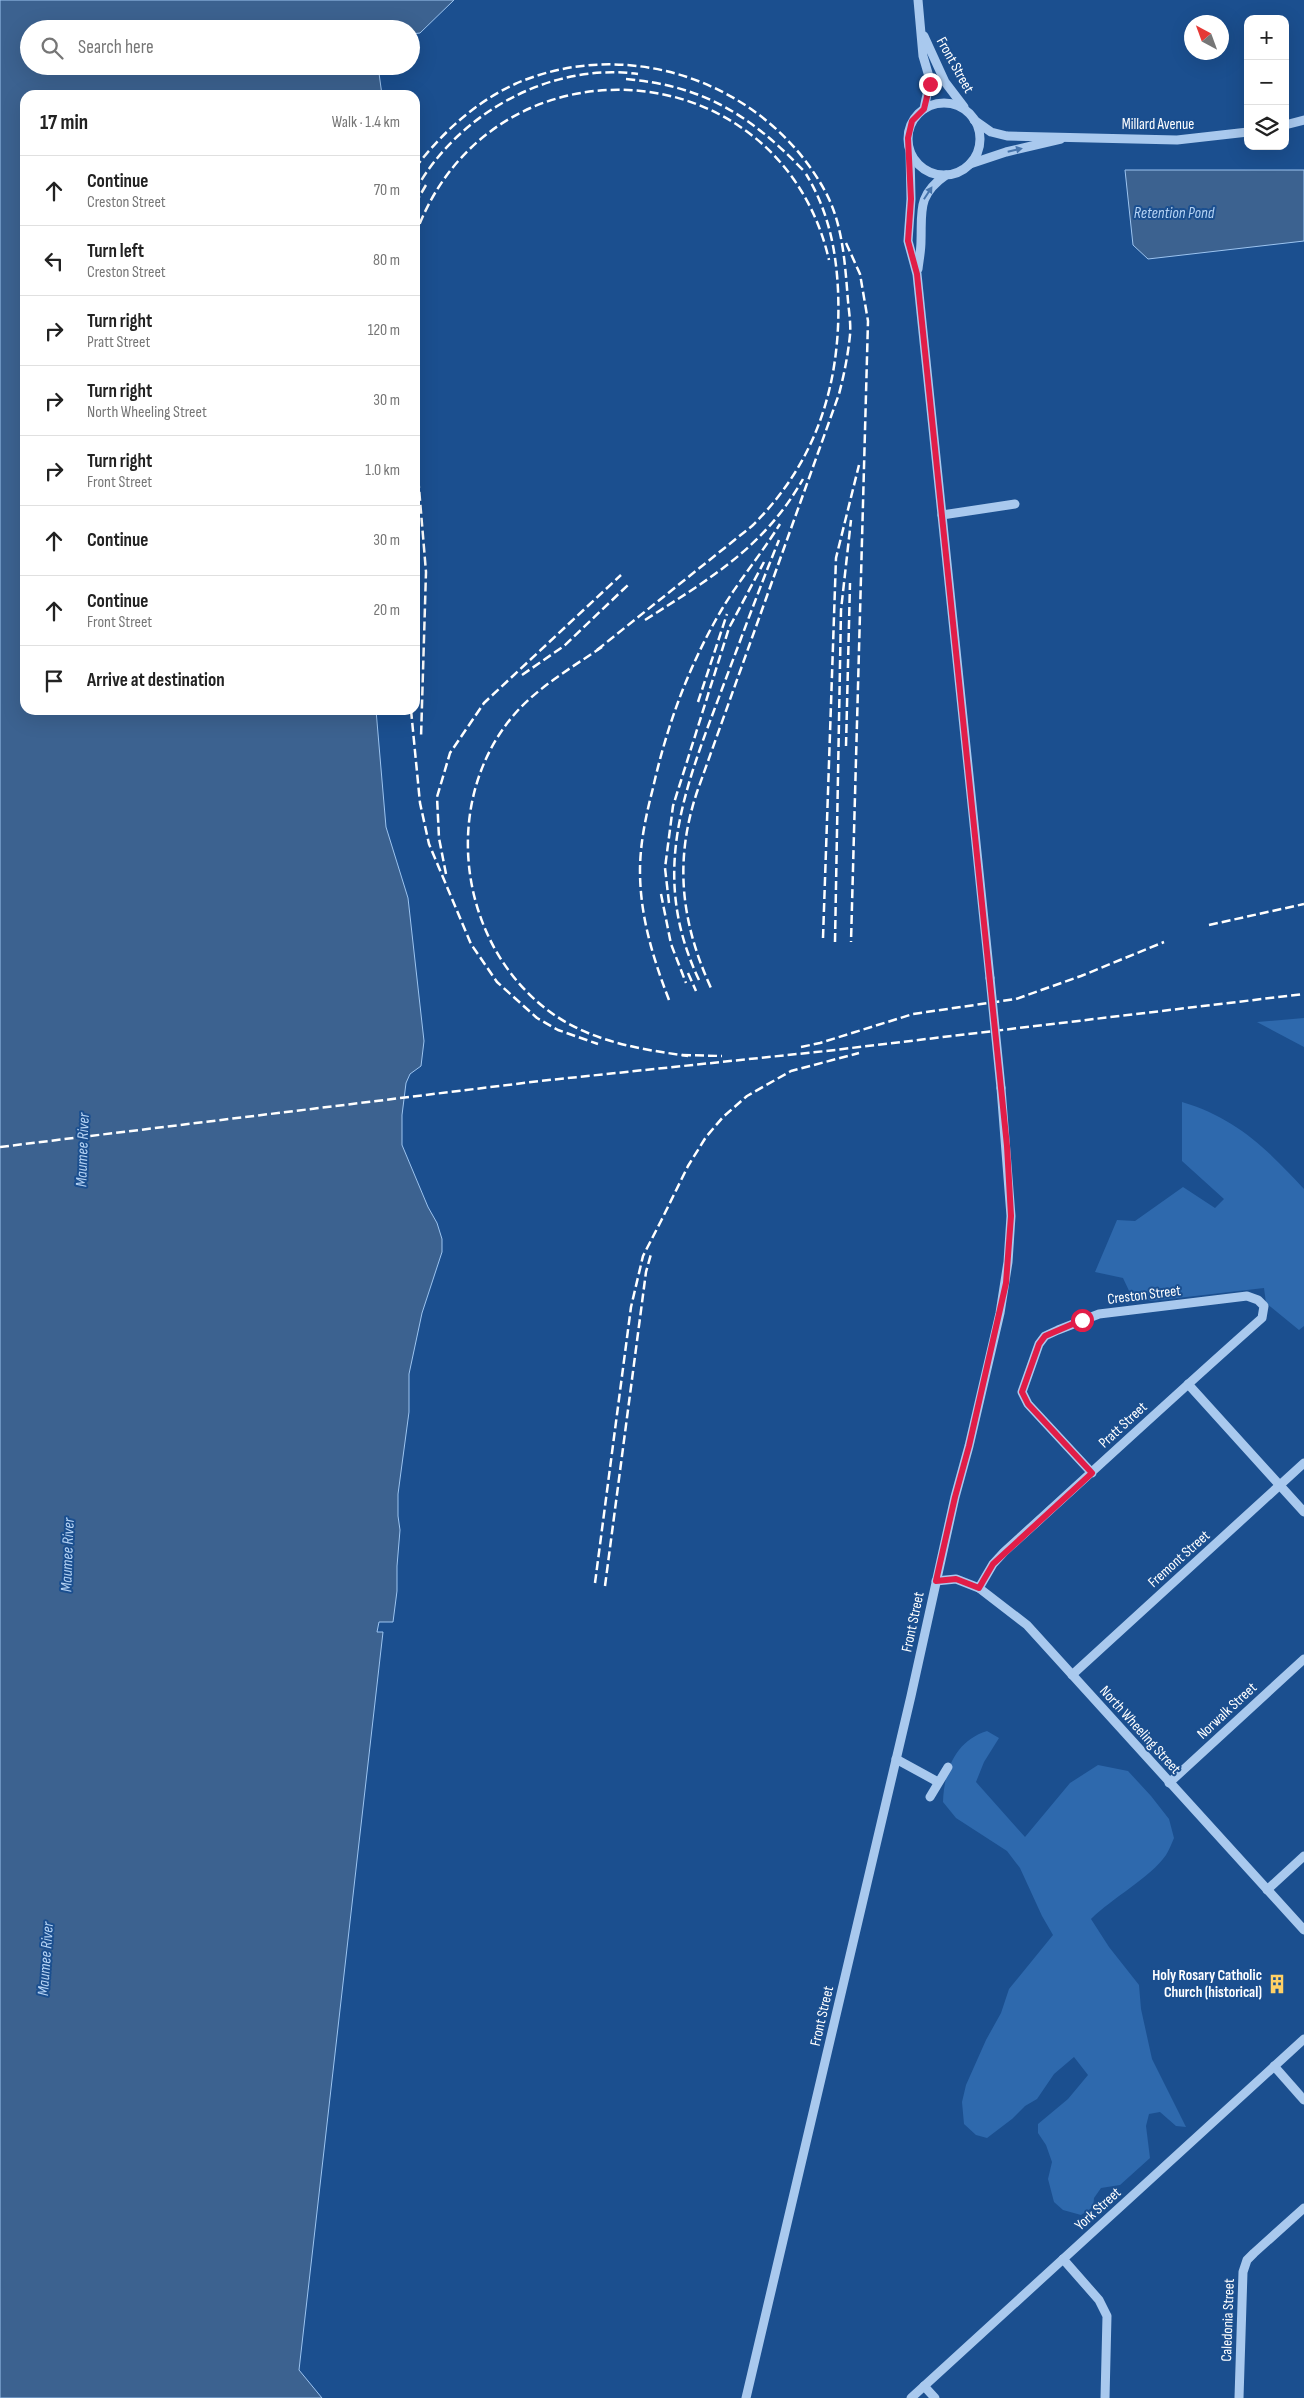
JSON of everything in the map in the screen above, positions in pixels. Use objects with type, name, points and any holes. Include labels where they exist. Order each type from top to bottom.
[{"type":"street","name":"Front Street","points":[[918,0],[924,56],[930,80],[924,109]]},
{"type":"street","name":"Front Street","points":[[921,31],[945,82],[967,111]]},
{"type":"street","points":[[947,103],[967,111],[979,131],[980,143],[976,155],[969,165],[959,172],[946,175],[926,170],[916,162],[910,152],[909,129],[916,117],[924,109],[935,104],[947,103]]},
{"type":"street","name":"Millard Avenue","points":[[974,120],[986,130],[1002,135],[1177,140],[1244,132]]},
{"type":"street","points":[[1289,124],[1304,120]]},
{"type":"street","name":"Millard Avenue","points":[[969,165],[1006,152],[1069,138]]},
{"type":"street","name":"Front Street","points":[[746,2398],[1000,1312],[1008,1269],[1011,1232],[1010,1191],[1001,1088],[917,274],[908,241],[911,199],[910,152]]},
{"type":"street","name":"Front Street","points":[[917,274],[921,241],[921,208],[929,190],[946,175]]},
{"type":"street","points":[[942,515],[1015,504]]},
{"type":"street","name":"Creston Street","points":[[1092,1473],[1028,1404],[1022,1392],[1039,1344],[1045,1336],[1099,1314],[1247,1296],[1258,1300],[1264,1306]]},
{"type":"street","name":"Pratt Street","points":[[979,1588],[993,1564],[1262,1318],[1264,1306]]},
{"type":"street","points":[[1188,1384],[1304,1512]]},
{"type":"street","name":"Fremont Street","points":[[1072,1675],[1304,1464]]},
{"type":"street","name":"North Wheeling Street","points":[[936,1581],[956,1579],[979,1588],[1027,1624],[1304,1930]]},
{"type":"street","name":"Norwalk Street","points":[[1169,1783],[1304,1658]]},
{"type":"street","points":[[896,1759],[938,1782]]},
{"type":"street","points":[[930,1796],[948,1767]]},
{"type":"street","points":[[1267,1890],[1304,1856]]},
{"type":"street","name":"York Street","points":[[911,2398],[1304,2039]]},
{"type":"street","points":[[1274,2066],[1304,2100]]},
{"type":"street","name":"Caledonia Street","points":[[1239,2398],[1243,2272],[1248,2260],[1254,2253],[1304,2208]]},
{"type":"street","points":[[1063,2259],[1099,2300],[1107,2316],[1105,2398]]},
{"type":"street","points":[[924,2386],[935,2398]]},
{"type":"shaded area","points":[[1304,1018],[1304,1047],[1257,1022]]},
{"type":"shaded area","points":[[1182,1102],[1219,1117],[1235,1126],[1263,1148],[1304,1189],[1304,1326],[1299,1330],[1266,1303],[1264,1288],[1152,1301],[1131,1295],[1123,1278],[1095,1272],[1117,1220],[1135,1221],[1183,1187],[1215,1208],[1224,1199],[1182,1161]]},
{"type":"shaded area","points":[[987,1731],[999,1738],[984,1762],[976,1782],[1025,1837],[1070,1783],[1098,1765],[1128,1771],[1169,1819],[1174,1838],[1166,1855],[1150,1872],[1091,1919],[1109,1947],[1139,1985],[1141,2009],[1152,2059],[1186,2127],[1176,2126],[1160,2112],[1149,2114],[1146,2126],[1150,2158],[1120,2185],[1101,2188],[1094,2198],[1093,2207],[1081,2215],[1063,2210],[1054,2202],[1048,2179],[1052,2162],[1046,2145],[1038,2133],[1038,2124],[1068,2099],[1088,2075],[1074,2057],[1054,2074],[1037,2099],[1025,2106],[1012,2119],[987,2138],[976,2135],[964,2124],[962,2102],[966,2085],[986,2040],[1001,2013],[1009,1989],[1053,1935],[1020,1868],[1007,1851],[956,1818],[943,1802],[946,1779],[953,1759],[967,1742]]},
{"type":"water","name":"Maumee River","points":[[0,0],[454,0],[420,33],[420,20],[20,20],[20,75],[379,75],[381,90],[20,90],[20,715],[376,715],[386,827],[408,898],[424,1041],[421,1066],[410,1074],[406,1083],[402,1115],[402,1145],[428,1207],[437,1223],[442,1239],[442,1252],[422,1313],[409,1374],[409,1412],[398,1494],[400,1530],[397,1591],[393,1622],[379,1622],[377,1632],[383,1632],[299,2370],[322,2398],[0,2398]]},
{"type":"water","name":"Retention Pond","points":[[1125,170],[1304,170],[1304,241],[1148,259],[1133,245]]},
{"type":"railway","points":[[420,162],[436,143],[472,110],[515,84],[559,70],[603,64],[648,67],[691,78],[731,96],[768,122],[799,153],[825,191],[836,217],[846,273],[850,322],[843,380],[697,792],[685,842],[683,867],[687,915],[693,939],[711,988]]},
{"type":"railway","points":[[420,183],[433,163],[455,139],[481,117],[509,99],[540,85],[572,76],[605,72],[638,74]]},
{"type":"railway","points":[[626,79],[679,88],[724,106],[764,134],[803,170]]},
{"type":"railway","points":[[420,227],[452,169],[504,122],[565,96],[631,90],[696,104],[754,137],[800,189],[829,260]]},
{"type":"railway","points":[[597,650],[752,526],[775,501],[794,474],[809,446],[821,417],[830,387],[836,356],[838,290],[830,230],[820,202],[806,174]]},
{"type":"railway","points":[[420,195],[426,185]]},
{"type":"railway","points":[[846,243],[860,274],[868,321],[851,942]]},
{"type":"railway","points":[[823,938],[836,558],[859,465]]},
{"type":"railway","points":[[645,620],[713,576],[753,543],[788,503],[803,479]]},
{"type":"railway","points":[[420,500],[426,572],[421,738]]},
{"type":"railway","points":[[835,942],[841,610],[851,520]]},
{"type":"railway","points":[[669,1000],[648,937],[642,904],[640,861],[648,808],[672,718],[699,652],[722,609],[780,524]]},
{"type":"railway","points":[[699,980],[684,941],[676,904],[674,868],[678,833],[695,763],[779,540]]},
{"type":"railway","points":[[669,903],[665,868],[673,806],[729,628],[764,562]]},
{"type":"railway","points":[[446,874],[439,838],[437,797],[450,753],[484,703],[621,575]]},
{"type":"railway","points":[[846,746],[850,583]]},
{"type":"railway","points":[[522,675],[564,646],[629,584]]},
{"type":"railway","points":[[698,702],[727,614]]},
{"type":"railway","points":[[602,647],[530,698],[493,744],[476,787],[468,831],[470,877],[482,921],[502,961],[531,996],[569,1024],[597,1037],[642,1049],[688,1056]]},
{"type":"railway","points":[[411,715],[420,803],[429,844],[471,944],[497,982],[537,1018],[558,1030],[598,1044]]},
{"type":"railway","points":[[661,894],[671,944],[686,983]]},
{"type":"railway","points":[[1209,925],[1304,904]]},
{"type":"railway","points":[[801,1047],[820,1043],[913,1014],[1016,999],[1081,976],[1164,942]]},
{"type":"railway","points":[[688,973],[696,991]]},
{"type":"railway","points":[[0,1147],[540,1081],[826,1051],[1304,994]]},
{"type":"railway","points":[[595,1583],[631,1307],[643,1256],[688,1166],[706,1137],[723,1117],[747,1096],[791,1071],[859,1053]]},
{"type":"railway","points":[[682,1055],[722,1056]]},
{"type":"railway","points":[[605,1586],[646,1272],[651,1254]]},
{"type":"place","name":"Holy Rosary Catholic Church (historical)","points":[[1277,1984]]},
{"type":"route","points":[[930,84],[924,109],[912,121],[908,135],[911,199],[908,241],[917,274],[1007,1146],[1011,1216],[1006,1283],[936,1581],[956,1579],[979,1588],[993,1564],[1004,1552],[1092,1473],[1028,1404],[1022,1392],[1039,1344],[1045,1336],[1082,1320]]}]
